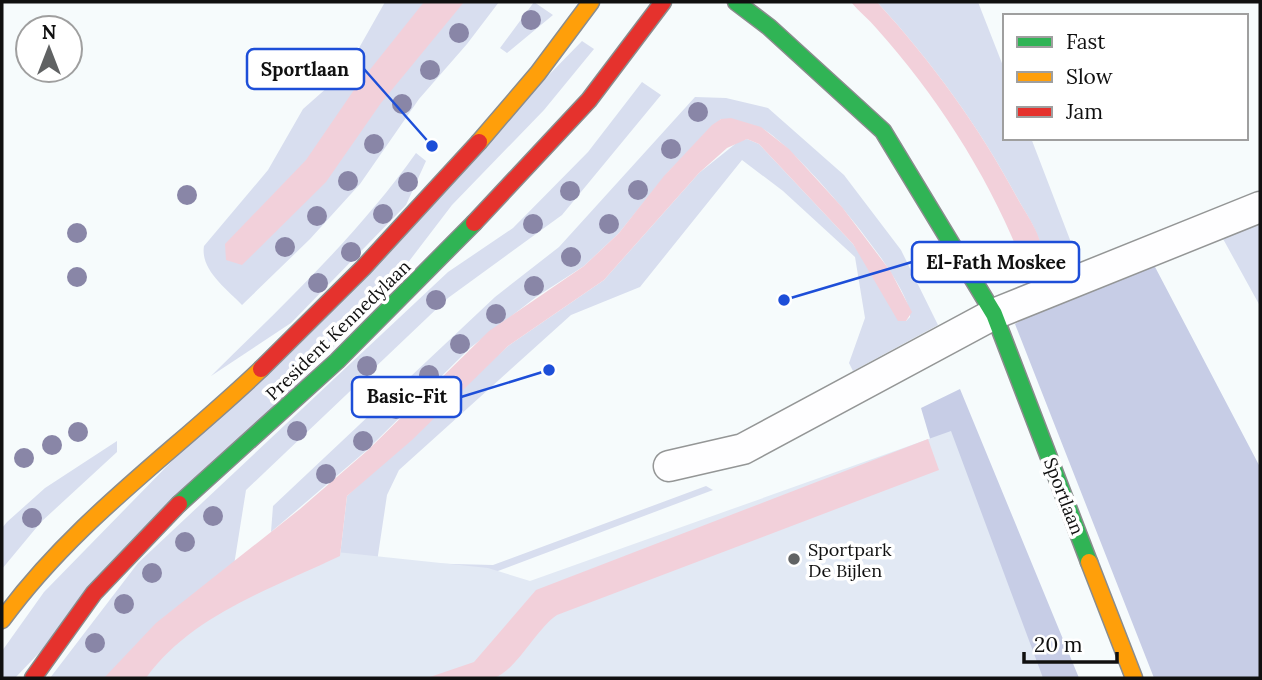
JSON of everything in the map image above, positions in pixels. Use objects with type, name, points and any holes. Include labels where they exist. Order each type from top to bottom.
[{"type":"main road","name":"President Kennedylaan","points":[[2,620],[60,545],[89,517],[225,403],[352,282],[488,134],[591,2]]},
{"type":"main road","name":"President Kennedylaan","points":[[33,678],[83,606],[117,565],[155,525],[323,375],[554,141],[616,69],[663,2]]},
{"type":"main road","name":"Sportlaan","points":[[736,2],[769,27],[883,131],[994,314],[1134,678]]},
{"type":"street","points":[[669,466],[743,449],[994,314],[1260,207]]},
{"type":"shaded area","points":[[385,2],[499,2],[419,99],[360,184],[310,239],[242,305],[210,271],[204,255],[204,246],[268,170],[303,109],[346,71]]},
{"type":"shaded area","points":[[424,2],[464,2],[381,103],[326,182],[242,265],[226,260],[225,244],[306,160],[356,87]]},
{"type":"shaded area","points":[[534,2],[553,15],[507,53],[500,48]]},
{"type":"shaded area","points":[[851,2],[877,2],[954,97],[988,148],[1031,222],[1039,237],[1041,260],[1028,264],[1022,261],[994,199],[941,110],[874,25]]},
{"type":"shaded area","points":[[877,2],[978,2],[1003,66],[1003,140],[1032,140],[1082,271],[1041,285],[1035,263],[1041,260],[1041,245],[1031,222],[988,148],[917,49]]},
{"type":"shaded area","points":[[582,41],[594,49],[544,110],[452,205],[384,294],[15,678],[2,678],[2,651],[44,592]]},
{"type":"shaded area","points":[[642,82],[661,95],[562,215],[448,298],[246,490],[216,678],[50,678],[138,563],[448,272],[513,228],[588,152]]},
{"type":"shaded area","points":[[695,97],[726,98],[768,108],[844,175],[901,250],[938,325],[853,371],[849,363],[865,318],[855,257],[783,191],[742,160],[640,287],[571,315],[399,470],[387,495],[377,562],[493,565],[706,486],[713,490],[466,583],[340,556],[347,496],[508,346],[604,280],[699,173],[739,141],[747,139],[759,144],[853,244],[906,321],[910,317],[906,300],[873,247],[800,161],[763,129],[721,119],[669,171],[619,233],[584,266],[536,297],[470,348],[367,450],[271,532],[273,506],[495,297],[559,247]]},
{"type":"shaded area","points":[[731,118],[761,127],[789,149],[842,207],[891,272],[912,312],[906,321],[898,321],[853,244],[759,144],[747,139],[727,148],[699,173],[604,280],[508,346],[412,440],[347,496],[340,556],[261,592],[209,620],[165,656],[146,678],[104,678],[156,623],[300,509],[368,450],[489,331],[584,266],[619,233],[664,176],[712,125],[721,119]]},
{"type":"shaded area","points":[[416,153],[426,161],[406,205],[291,323],[211,376],[345,241]]},
{"type":"shaded area","points":[[1260,222],[1260,306],[1222,237]]},
{"type":"shaded area","points":[[1154,265],[1260,467],[1260,678],[1154,678],[1015,324],[1044,306]]},
{"type":"shaded area","points":[[960,389],[1079,678],[493,678],[939,469],[921,408]]},
{"type":"shaded area","name":"Sportpark De Bijlen","points":[[951,431],[1043,678],[128,678],[164,632],[327,551],[488,568],[530,581]]},
{"type":"shaded area","points":[[928,439],[939,470],[557,615],[510,667],[494,678],[427,678],[474,662],[536,590]]},
{"type":"shaded area","points":[[117,441],[117,452],[41,522],[2,569],[2,528],[7,522],[45,488]]},
{"type":"traffic: fast","points":[[736,2],[769,27],[883,131],[994,314],[1089,562]]},
{"type":"traffic: fast","points":[[179,504],[337,361],[474,223]]},
{"type":"traffic: slow","points":[[479,142],[538,73],[591,2]]},
{"type":"traffic: slow","points":[[2,620],[30,584],[93,519],[261,369]]},
{"type":"traffic: slow","points":[[1089,562],[1134,678]]},
{"type":"traffic: jam","points":[[474,223],[589,100],[663,2]]},
{"type":"traffic: jam","points":[[261,369],[363,268],[479,142]]},
{"type":"traffic: jam","points":[[33,678],[94,593],[179,504]]},
{"type":"place","name":"Sportlaan","points":[[432,146]]},
{"type":"place","name":"El-Fath Moskee","points":[[784,300]]},
{"type":"place","name":"Basic-Fit","points":[[549,370]]},
{"type":"place","name":"Sportpark De Bijlen","points":[[794,559]]}]
